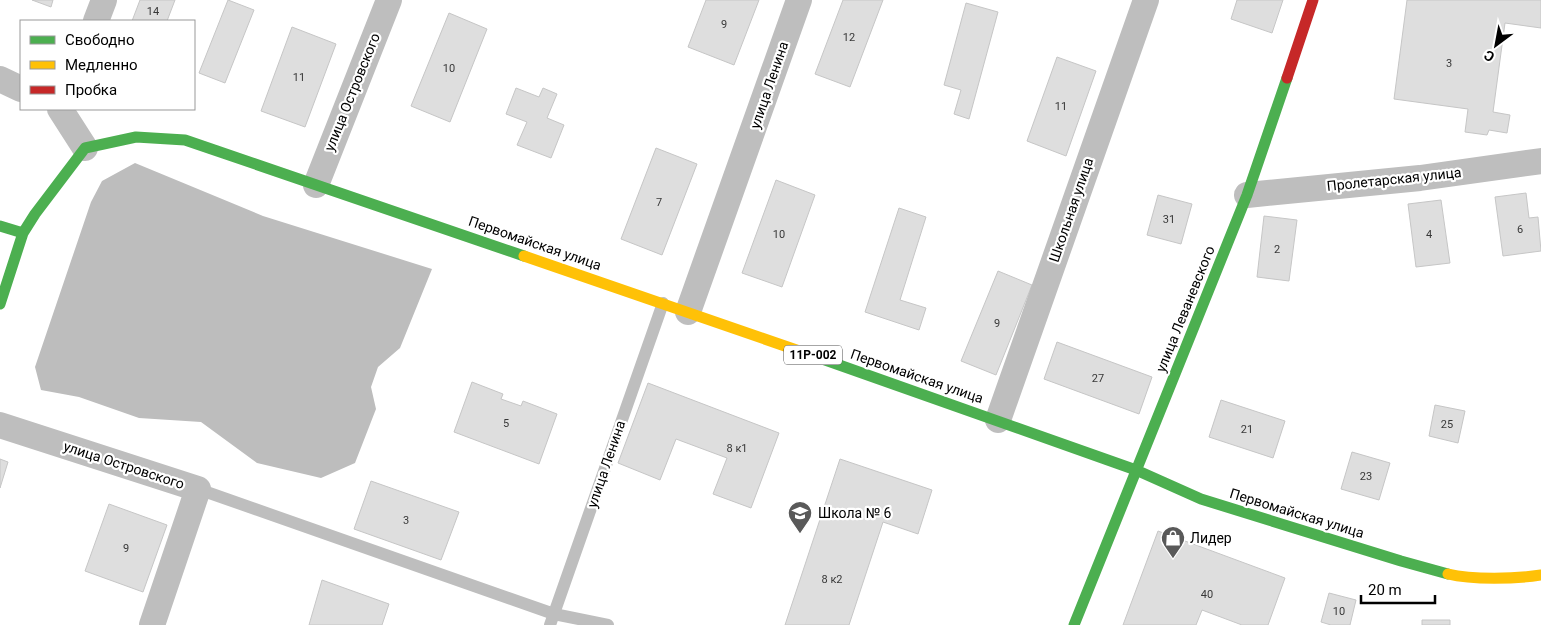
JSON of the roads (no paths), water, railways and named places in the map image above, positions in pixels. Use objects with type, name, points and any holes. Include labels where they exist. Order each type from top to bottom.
[{"type":"main road","name":"улица Леваневского","points":[[1074,625],[1247,195],[1313,0]]},
{"type":"main road","name":"Первомайская улица","points":[[85,148],[104,142],[136,137],[185,140],[663,303],[998,420],[1136,470],[1201,499],[1401,561],[1460,577],[1524,578],[1541,575]]},
{"type":"main road","points":[[0,304],[23,233],[35,214],[85,148]]},
{"type":"main road","points":[[0,226],[23,233]]},
{"type":"street","points":[[96,20],[104,0]]},
{"type":"street","name":"улица Островского","points":[[316,184],[389,0]]},
{"type":"street","name":"улица Ленина","points":[[688,312],[799,0]]},
{"type":"street","name":"Школьная улица","points":[[998,420],[1146,0]]},
{"type":"street","points":[[0,79],[20,89]]},
{"type":"street","points":[[61,110],[85,148]]},
{"type":"street","name":"Пролетарская улица","points":[[1247,195],[1420,178],[1541,161]]},
{"type":"street","name":"улица Островского","points":[[0,424],[198,489],[152,625]]},
{"type":"lane","name":"улица Ленина","points":[[552,619],[663,303]]},
{"type":"lane","points":[[198,489],[552,619],[608,625]]},
{"type":"place","name":"Школа № 6","points":[[800,534]]},
{"type":"place","name":"Лидер","points":[[1173,559]]}]
